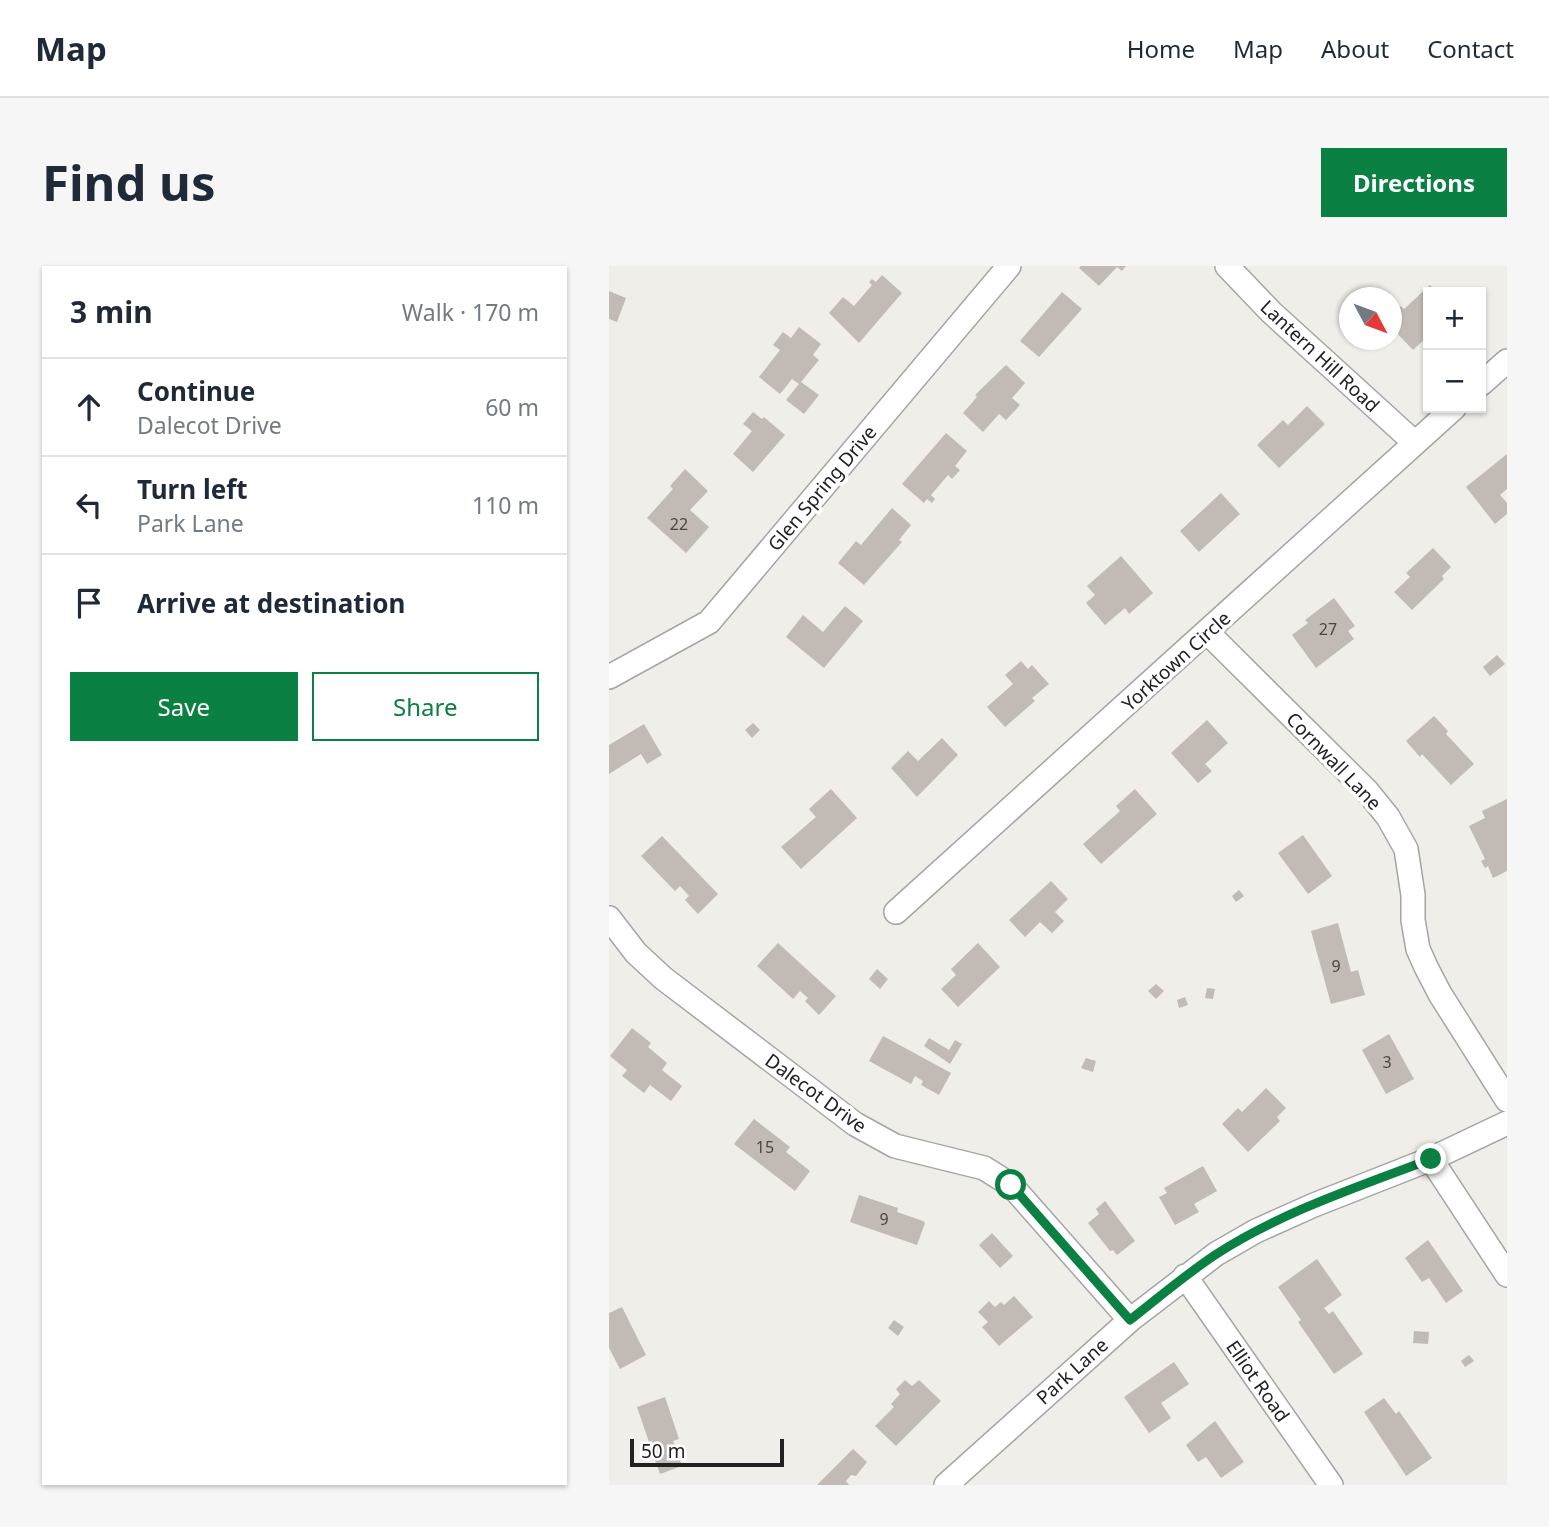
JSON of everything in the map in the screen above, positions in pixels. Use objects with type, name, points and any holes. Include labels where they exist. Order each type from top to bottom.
[{"type":"street","name":"Glen Spring Drive","points":[[609,677],[709,622],[1009,266]]},
{"type":"street","name":"Lantern Hill Road","points":[[1227,266],[1271,312],[1415,443]]},
{"type":"street","points":[[1486,380],[1507,361]]},
{"type":"street","name":"Yorktown Circle","points":[[896,912],[1448,413]]},
{"type":"street","name":"Cornwall Lane","points":[[1207,632],[1367,791],[1388,817],[1406,849],[1417,949],[1440,994],[1507,1100]]},
{"type":"street","name":"Dalecot Drive","points":[[609,918],[636,953],[663,978],[855,1124],[895,1146],[984,1168],[1011,1185],[1130,1320]]},
{"type":"street","name":"Park Lane","points":[[946,1485],[1130,1320],[1216,1254],[1256,1231],[1431,1159],[1507,1123]]},
{"type":"street","points":[[1431,1159],[1507,1275]]},
{"type":"street","name":"Elliot Road","points":[[1185,1276],[1331,1485]]},
{"type":"building","points":[[1126,266],[1122,271],[1117,267],[1099,286],[1079,268]]},
{"type":"building","points":[[882,275],[902,293],[859,343],[829,313],[843,297],[854,306],[872,285],[869,282],[872,279],[876,282]]},
{"type":"building","points":[[609,291],[626,298],[617,322],[609,319]]},
{"type":"building","points":[[1423,291],[1423,341],[1413,350],[1402,338],[1402,307],[1404,309]]},
{"type":"building","points":[[1062,292],[1082,309],[1039,357],[1020,341]]},
{"type":"building","points":[[799,327],[821,344],[813,355],[819,360],[801,382],[819,395],[804,414],[786,400],[799,384],[792,379],[780,394],[759,377],[780,350],[773,345],[783,332],[791,338]]},
{"type":"building","points":[[1006,365],[1025,383],[1012,398],[1020,405],[1006,420],[999,414],[983,432],[963,413],[977,397],[975,395]]},
{"type":"building","points":[[1307,406],[1325,424],[1279,468],[1257,445],[1283,420],[1288,425]]},
{"type":"building","points":[[753,412],[762,419],[764,417],[785,435],[753,472],[733,454],[752,431],[743,424]]},
{"type":"building","points":[[946,433],[967,451],[955,466],[960,470],[952,479],[948,475],[931,495],[935,499],[932,503],[927,499],[924,503],[902,484]]},
{"type":"building","points":[[1507,454],[1507,489],[1500,495],[1507,503],[1507,514],[1495,524],[1466,487]]},
{"type":"building","points":[[685,469],[708,491],[690,510],[709,527],[686,553],[647,518],[673,489],[670,486]]},
{"type":"building","points":[[1221,493],[1240,514],[1199,552],[1180,531]]},
{"type":"building","points":[[892,508],[911,525],[899,540],[902,542],[864,585],[838,563],[856,541],[861,545]]},
{"type":"building","points":[[1433,548],[1451,567],[1442,576],[1444,579],[1412,610],[1394,592],[1410,577],[1406,573]]},
{"type":"building","points":[[1121,556],[1153,593],[1129,614],[1125,608],[1105,625],[1086,603],[1095,595],[1087,586]]},
{"type":"building","points":[[1334,598],[1355,626],[1348,631],[1354,639],[1316,668],[1292,635],[1308,623],[1305,620]]},
{"type":"building","points":[[845,606],[863,621],[824,668],[786,637],[803,615],[823,632]]},
{"type":"building","points":[[1497,655],[1505,664],[1490,676],[1483,667]]},
{"type":"building","points":[[1021,661],[1028,669],[1032,665],[1049,684],[1032,698],[1035,701],[1005,727],[987,707],[1013,684],[1005,675]]},
{"type":"building","points":[[1434,716],[1448,731],[1446,734],[1474,764],[1451,785],[1406,741]]},
{"type":"building","points":[[1207,720],[1228,743],[1205,764],[1212,771],[1198,783],[1171,753]]},
{"type":"building","points":[[753,723],[760,730],[752,738],[745,730]]},
{"type":"building","points":[[644,724],[662,755],[647,764],[641,754],[609,774],[609,745]]},
{"type":"building","points":[[942,738],[958,755],[917,797],[891,768],[908,751],[918,761]]},
{"type":"building","points":[[831,789],[857,818],[801,869],[781,847],[816,817],[809,809]]},
{"type":"building","points":[[1135,789],[1157,814],[1101,864],[1083,844],[1120,811],[1116,806]]},
{"type":"building","points":[[1507,799],[1507,871],[1493,878],[1488,866],[1485,868],[1481,861],[1485,859],[1469,826],[1485,818],[1482,811]]},
{"type":"building","points":[[1303,835],[1332,876],[1308,894],[1278,853]]},
{"type":"building","points":[[662,836],[718,894],[698,914],[685,900],[689,896],[680,886],[675,891],[641,856]]},
{"type":"building","points":[[1051,881],[1068,899],[1055,912],[1064,921],[1052,933],[1040,922],[1025,937],[1009,920]]},
{"type":"building","points":[[1239,890],[1244,896],[1236,902],[1232,896]]},
{"type":"building","points":[[1338,923],[1351,972],[1358,970],[1365,995],[1331,1004],[1311,931]]},
{"type":"building","points":[[778,943],[836,996],[819,1015],[805,1001],[808,998],[800,991],[793,999],[757,966]]},
{"type":"building","points":[[978,943],[1000,967],[958,1007],[941,989],[956,975],[951,969]]},
{"type":"building","points":[[877,969],[888,979],[880,989],[869,979]]},
{"type":"building","points":[[1156,984],[1164,991],[1156,999],[1148,991]]},
{"type":"building","points":[[1207,988],[1215,989],[1213,999],[1205,998]]},
{"type":"building","points":[[1185,997],[1188,1005],[1179,1008],[1177,1000]]},
{"type":"building","points":[[632,1028],[651,1043],[648,1047],[667,1063],[662,1070],[682,1086],[671,1101],[650,1085],[644,1093],[622,1076],[627,1070],[610,1056]]},
{"type":"building","points":[[1389,1034],[1414,1079],[1386,1094],[1362,1050]]},
{"type":"building","points":[[883,1036],[951,1073],[939,1095],[921,1085],[923,1081],[915,1076],[911,1084],[869,1061]]},
{"type":"building","points":[[929,1038],[949,1050],[955,1040],[962,1044],[950,1064],[924,1046]]},
{"type":"building","points":[[1086,1058],[1096,1061],[1093,1072],[1081,1068]]},
{"type":"building","points":[[1266,1088],[1286,1108],[1277,1117],[1280,1121],[1248,1152],[1222,1124],[1238,1108],[1242,1112]]},
{"type":"building","points":[[754,1119],[790,1147],[786,1152],[810,1171],[795,1191],[734,1144]]},
{"type":"building","points":[[1203,1166],[1217,1191],[1194,1204],[1199,1212],[1175,1225],[1159,1197],[1167,1193],[1164,1188]]},
{"type":"building","points":[[859,1195],[898,1208],[897,1212],[923,1221],[925,1223],[917,1245],[850,1222]]},
{"type":"building","points":[[1105,1201],[1135,1241],[1117,1255],[1113,1250],[1110,1251],[1088,1223],[1099,1214],[1096,1209]]},
{"type":"building","points":[[992,1233],[1013,1256],[1000,1268],[979,1245]]},
{"type":"building","points":[[1428,1240],[1463,1291],[1446,1303],[1429,1278],[1422,1282],[1405,1258]]},
{"type":"building","points":[[1317,1259],[1342,1295],[1324,1308],[1329,1314],[1333,1311],[1363,1354],[1334,1374],[1298,1322],[1301,1320],[1278,1287]]},
{"type":"building","points":[[1014,1296],[1033,1317],[999,1346],[982,1327],[988,1322],[978,1312],[989,1301],[995,1307],[1001,1302],[1004,1305]]},
{"type":"building","points":[[622,1307],[646,1355],[620,1369],[609,1348],[609,1313]]},
{"type":"building","points":[[894,1320],[904,1327],[898,1336],[888,1328]]},
{"type":"building","points":[[1414,1331],[1429,1332],[1428,1344],[1413,1343]]},
{"type":"building","points":[[1469,1355],[1474,1361],[1465,1367],[1461,1361]]},
{"type":"building","points":[[1174,1362],[1189,1384],[1161,1403],[1171,1418],[1149,1433],[1124,1397]]},
{"type":"building","points":[[905,1380],[912,1386],[919,1380],[941,1401],[896,1446],[875,1426],[894,1407],[891,1404],[900,1394],[896,1389]]},
{"type":"building","points":[[665,1397],[679,1439],[673,1441],[682,1466],[660,1474],[637,1407]]},
{"type":"building","points":[[1384,1398],[1396,1414],[1399,1411],[1432,1458],[1406,1476],[1364,1412]]},
{"type":"building","points":[[1215,1421],[1244,1462],[1221,1478],[1206,1457],[1198,1462],[1186,1445]]},
{"type":"building","points":[[853,1449],[867,1462],[856,1476],[851,1475],[846,1481],[849,1485],[817,1485]]},
{"type":"route","points":[[1011,1185],[1130,1320],[1216,1254],[1256,1231],[1431,1159]]}]
